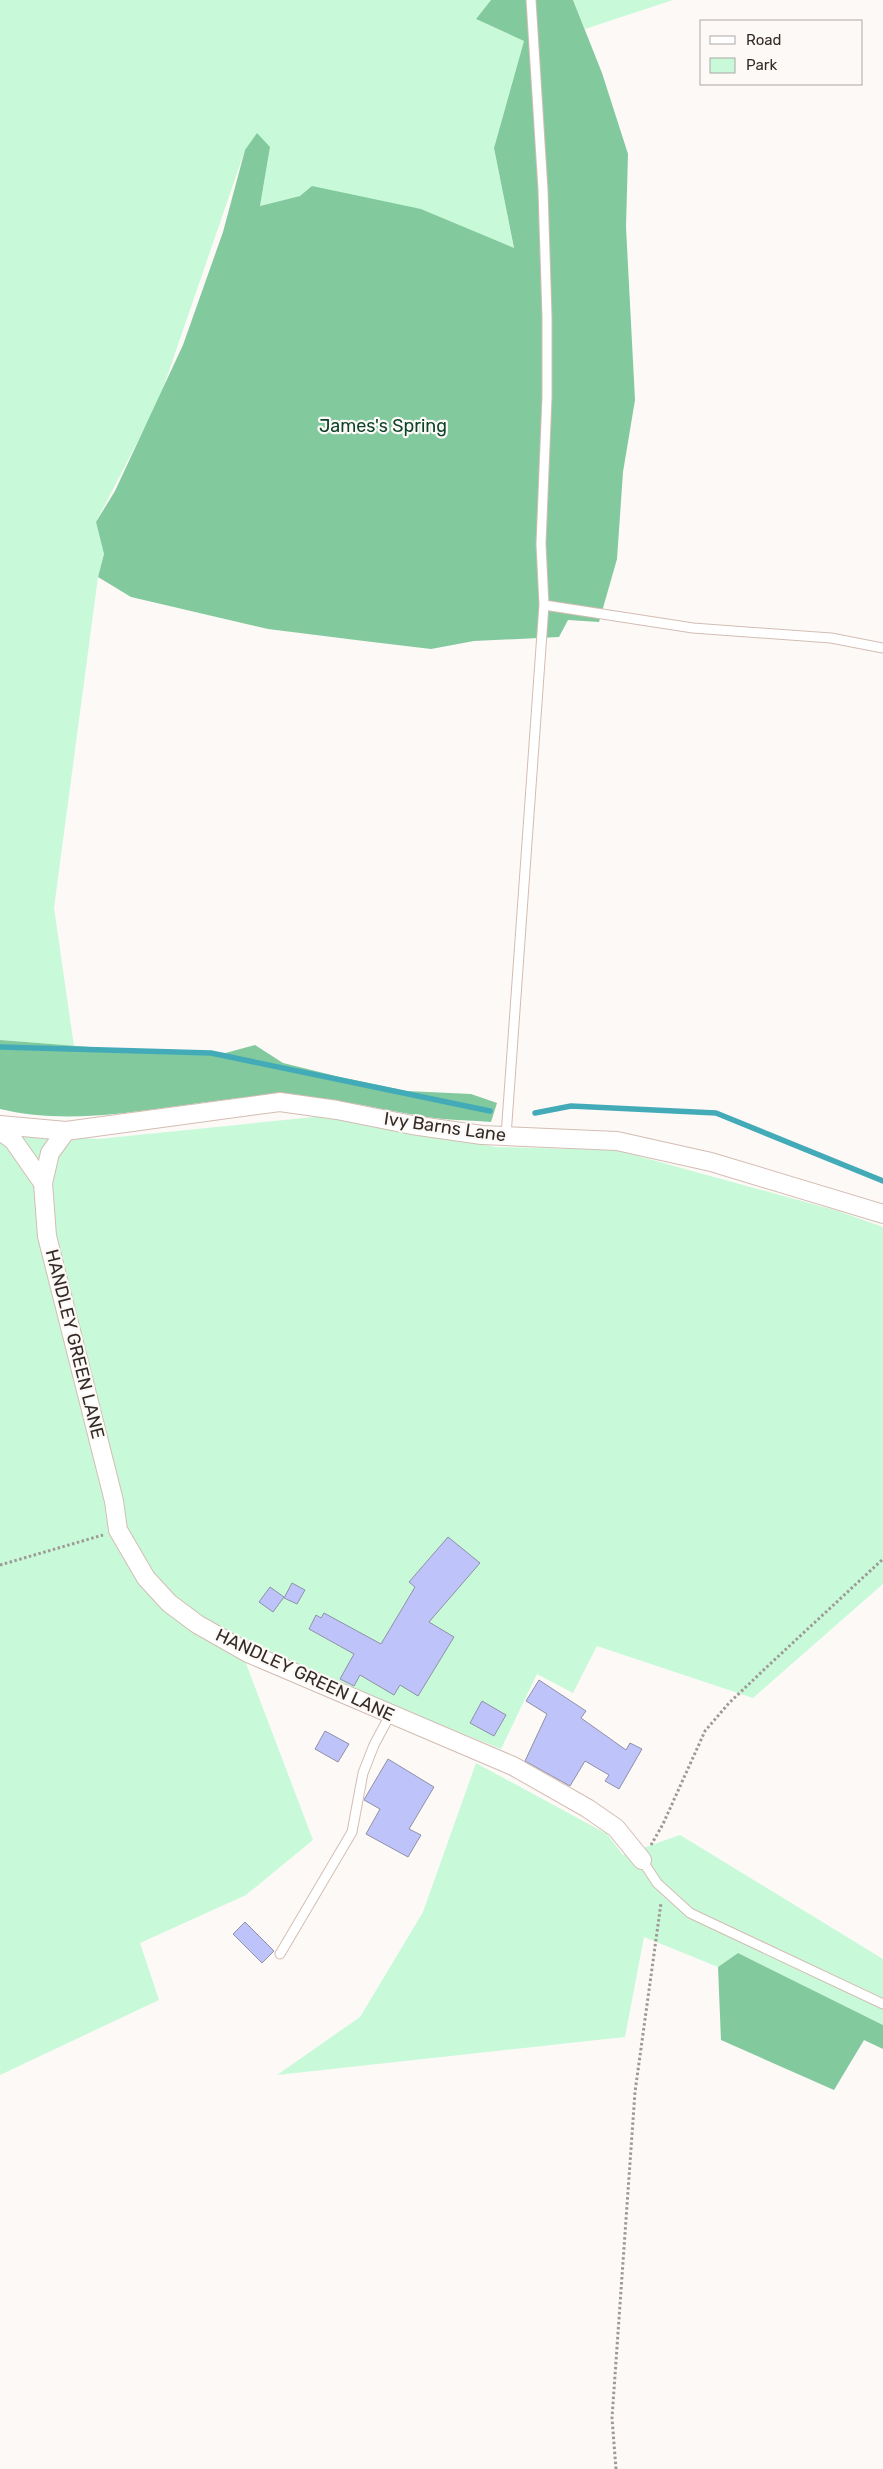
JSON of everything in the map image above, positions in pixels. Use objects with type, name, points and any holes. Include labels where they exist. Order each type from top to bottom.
[{"type":"street","name":"Ivy Barns Lane","points":[[0,1125],[66,1131],[280,1102],[337,1110],[412,1125],[506,1136],[617,1142],[711,1162],[883,1214]]},
{"type":"street","points":[[0,1131],[13,1140],[43,1183]]},
{"type":"street","name":"HANDLEY GREEN LANE","points":[[66,1131],[50,1153],[43,1183],[47,1236],[114,1501],[118,1530],[146,1578],[169,1603],[197,1624],[248,1653],[513,1766],[587,1808],[616,1828],[642,1860]]},
{"type":"lane","points":[[506,1136],[544,605],[541,544],[547,397],[546,318],[543,190],[531,0]]},
{"type":"lane","points":[[544,605],[693,628],[832,638],[883,648]]},
{"type":"lane","points":[[280,1954],[352,1832],[363,1773],[374,1745],[390,1715]]},
{"type":"lane","points":[[642,1860],[657,1883],[690,1913],[883,2004]]},
{"type":"path","points":[[0,1565],[118,1530]]},
{"type":"path","points":[[642,1860],[663,1824],[706,1731],[729,1703],[883,1558]]},
{"type":"path","points":[[616,2469],[612,2418],[635,2092],[660,1904],[669,1894]]},
{"type":"green space","points":[[0,0],[491,0],[476,19],[524,41],[494,148],[514,249],[421,209],[300,196],[260,206],[270,147],[245,150],[159,400],[96,522],[104,554],[98,577],[54,908],[74,1046],[0,1040]]},
{"type":"green space","name":"James's Spring","points":[[491,0],[573,0],[602,73],[628,154],[626,227],[635,400],[623,472],[617,559],[599,622],[568,620],[559,637],[474,641],[431,649],[268,629],[131,597],[98,577],[104,554],[96,522],[115,491],[183,345],[223,232],[245,150],[257,133],[270,147],[260,206],[300,196],[312,186],[421,209],[514,248],[494,148],[524,41],[476,19]]},
{"type":"green space","points":[[573,0],[673,0],[585,29]]},
{"type":"green space","points":[[0,1040],[218,1055],[255,1045],[283,1063],[340,1077],[407,1091],[471,1094],[497,1103],[491,1122],[434,1118],[342,1102],[287,1096],[235,1099],[100,1115],[33,1115],[0,1109]]},
{"type":"green space","points":[[324,1116],[496,1147],[616,1150],[838,1211],[883,1227],[883,1584],[753,1698],[597,1646],[573,1693],[537,1674],[501,1749],[386,1703],[236,1637],[313,1840],[246,1895],[140,1943],[159,2000],[0,2075],[0,1133],[98,1139]]},
{"type":"green space","points":[[476,1763],[607,1834],[623,1855],[680,1835],[883,1959],[883,2025],[738,1953],[718,1967],[644,1937],[625,2037],[277,2075],[360,2017],[423,1912]]},
{"type":"green space","points":[[738,1953],[883,2025],[883,2049],[864,2040],[834,2090],[721,2040],[718,1967]]},
{"type":"building","points":[[448,1537],[480,1563],[429,1622],[454,1637],[418,1696],[400,1685],[394,1695],[360,1675],[354,1686],[340,1679],[354,1654],[309,1629],[316,1615],[321,1618],[324,1613],[381,1644],[415,1587],[409,1582]]},
{"type":"building","points":[[292,1583],[305,1590],[297,1604],[284,1598]]},
{"type":"building","points":[[270,1587],[284,1597],[273,1612],[259,1602]]},
{"type":"building","points":[[539,1680],[586,1711],[581,1718],[626,1750],[630,1743],[642,1749],[619,1789],[605,1781],[609,1775],[585,1761],[570,1786],[525,1761],[547,1714],[526,1701]]},
{"type":"building","points":[[482,1701],[506,1715],[494,1736],[470,1723]]},
{"type":"building","points":[[325,1731],[349,1744],[338,1762],[315,1749]]},
{"type":"building","points":[[388,1759],[434,1787],[409,1829],[421,1835],[408,1857],[366,1834],[380,1809],[364,1800]]},
{"type":"building","points":[[245,1922],[274,1951],[262,1963],[233,1934]]},
{"type":"waterway","points":[[0,1047],[211,1053],[490,1111]]},
{"type":"waterway","points":[[535,1113],[571,1106],[716,1113],[883,1181]]}]
